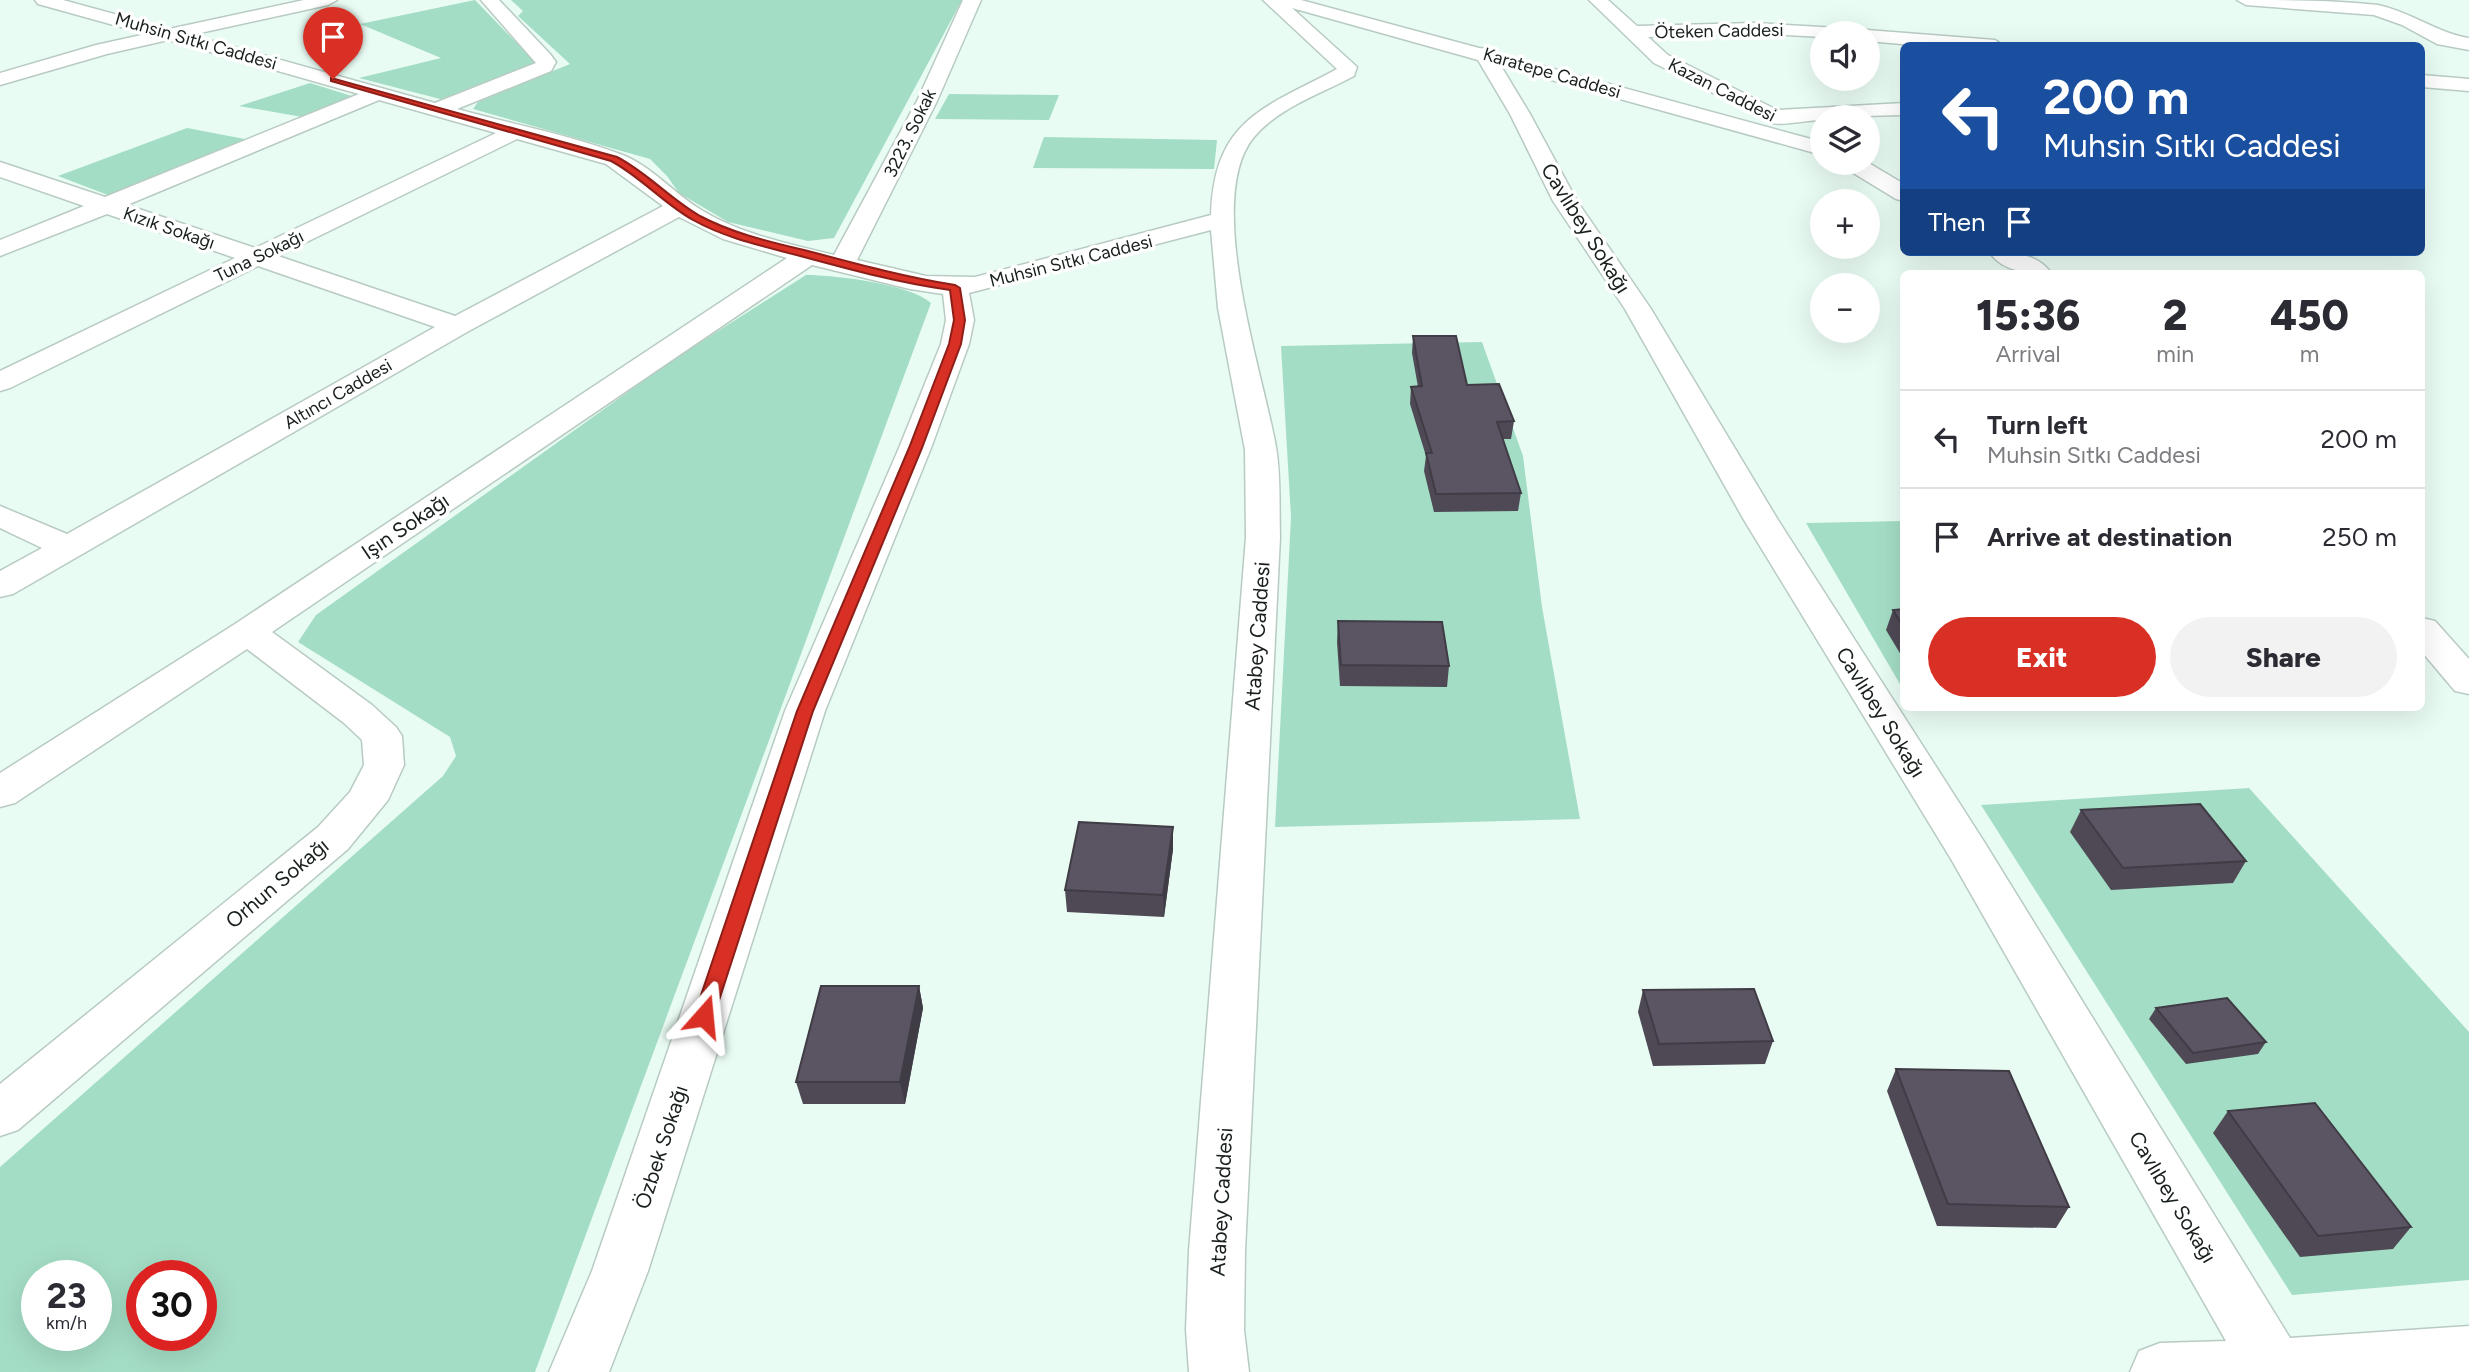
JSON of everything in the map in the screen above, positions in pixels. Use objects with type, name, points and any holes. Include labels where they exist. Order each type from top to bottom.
[{"type":"street","name":"Muhsin Sıtkı Caddesi","points":[[44,0],[440,108],[614,159],[637,171],[679,207],[729,233],[909,281],[955,288],[1013,276],[1224,219]]},
{"type":"street","points":[[0,79],[90,52],[328,0]]},
{"type":"street","points":[[440,108],[544,67],[546,62],[543,58],[490,0]]},
{"type":"street","name":"3223. Sokak","points":[[842,264],[888,179],[954,45],[972,0]]},
{"type":"street","name":"Atabey Caddesi","points":[[1219,1372],[1215,1329],[1217,1251],[1250,718],[1263,573],[1264,520],[1261,452],[1236,332],[1226,260],[1224,219],[1229,164],[1235,148],[1247,131],[1265,114],[1348,72],[1338,58],[1272,0]]},
{"type":"street","name":"Karatepe Caddesi","points":[[1282,0],[1810,143]]},
{"type":"street","name":"Kazan Caddesi","points":[[1598,0],[1661,59],[1774,116],[1810,138]]},
{"type":"street","points":[[2246,0],[2376,10],[2408,21],[2444,40],[2469,44]]},
{"type":"street","name":"Öteken Caddesi","points":[[1632,32],[1754,29],[1810,31]]},
{"type":"street","points":[[1880,36],[1948,42]]},
{"type":"street","name":"Cavlıbey Sokağı","points":[[1483,53],[1520,114],[1564,201],[1638,309],[1761,520],[1968,850],[2276,1370]]},
{"type":"street","points":[[2425,81],[2469,85]]},
{"type":"street","points":[[0,249],[381,92]]},
{"type":"street","points":[[1774,116],[1900,109]]},
{"type":"street","name":"Tuna Sokağı","points":[[0,382],[518,130]]},
{"type":"street","name":"Kızık Sokağı","points":[[0,169],[457,326]]},
{"type":"street","points":[[1873,175],[1900,192]]},
{"type":"street","name":"Altıncı Caddesi","points":[[0,586],[457,326],[679,207]]},
{"type":"street","name":"Işın Sokağı","points":[[0,793],[248,632],[808,256]]},
{"type":"street","points":[[2009,256],[2033,270]]},
{"type":"street","name":"Özbek Sokağı","points":[[579,1372],[620,1271],[805,711],[915,448],[955,344],[960,320],[955,288]]},
{"type":"street","points":[[0,516],[69,547]]},
{"type":"street","name":"Orhun Sokağı","points":[[0,1114],[333,838],[367,800],[384,765],[382,736],[358,714],[248,632]]},
{"type":"street","points":[[2425,632],[2469,682]]},
{"type":"street","points":[[2160,1372],[2276,1370],[2469,1355]]},
{"type":"green space","points":[[475,0],[536,63],[444,100],[359,78],[441,58],[360,24]]},
{"type":"green space","points":[[511,0],[962,0],[834,238],[808,241],[728,222],[679,193],[650,159],[473,109],[478,102],[570,64],[518,16],[523,11]]},
{"type":"green space","points":[[310,83],[355,97],[308,118],[239,106]]},
{"type":"green space","points":[[949,94],[1059,95],[1049,120],[935,119]]},
{"type":"green space","points":[[187,128],[250,140],[113,197],[58,176]]},
{"type":"green space","points":[[1044,137],[1217,140],[1214,169],[1033,168]]},
{"type":"green space","points":[[806,275],[853,279],[890,286],[921,296],[931,303],[535,1372],[0,1372],[0,1167],[443,776],[456,756],[450,737],[298,642],[316,615],[674,359]]},
{"type":"green space","points":[[1482,342],[1523,456],[1542,607],[1580,819],[1275,827],[1291,517],[1281,346]]},
{"type":"green space","points":[[1900,521],[1900,684],[1806,523]]},
{"type":"green space","points":[[2249,788],[2469,1032],[2469,1280],[2292,1295],[1981,805]]},
{"type":"building","points":[[1413,336],[1456,336],[1467,385],[1499,384],[1514,421],[1497,422],[1521,493],[1436,494],[1426,453],[1432,453],[1411,387],[1422,386]]},
{"type":"building","points":[[1900,609],[1900,621],[1893,610]]},
{"type":"building","points":[[1338,621],[1442,622],[1449,666],[1341,665]]},
{"type":"building","points":[[2200,804],[2246,861],[2123,868],[2081,810]]},
{"type":"building","points":[[1079,822],[1173,827],[1163,895],[1065,890]]},
{"type":"building","points":[[821,986],[919,986],[900,1082],[796,1082]]},
{"type":"building","points":[[1754,989],[1773,1041],[1659,1044],[1643,990]]},
{"type":"building","points":[[2227,998],[2266,1042],[2193,1053],[2156,1008]]},
{"type":"building","points":[[1896,1069],[2009,1071],[2069,1207],[1948,1204]]},
{"type":"building","points":[[2315,1103],[2411,1227],[2318,1236],[2228,1111]]},
{"type":"route","points":[[333,79],[614,159],[637,171],[679,207],[729,233],[909,281],[955,288],[960,320],[955,344],[915,448],[805,711],[704,1016]]}]
